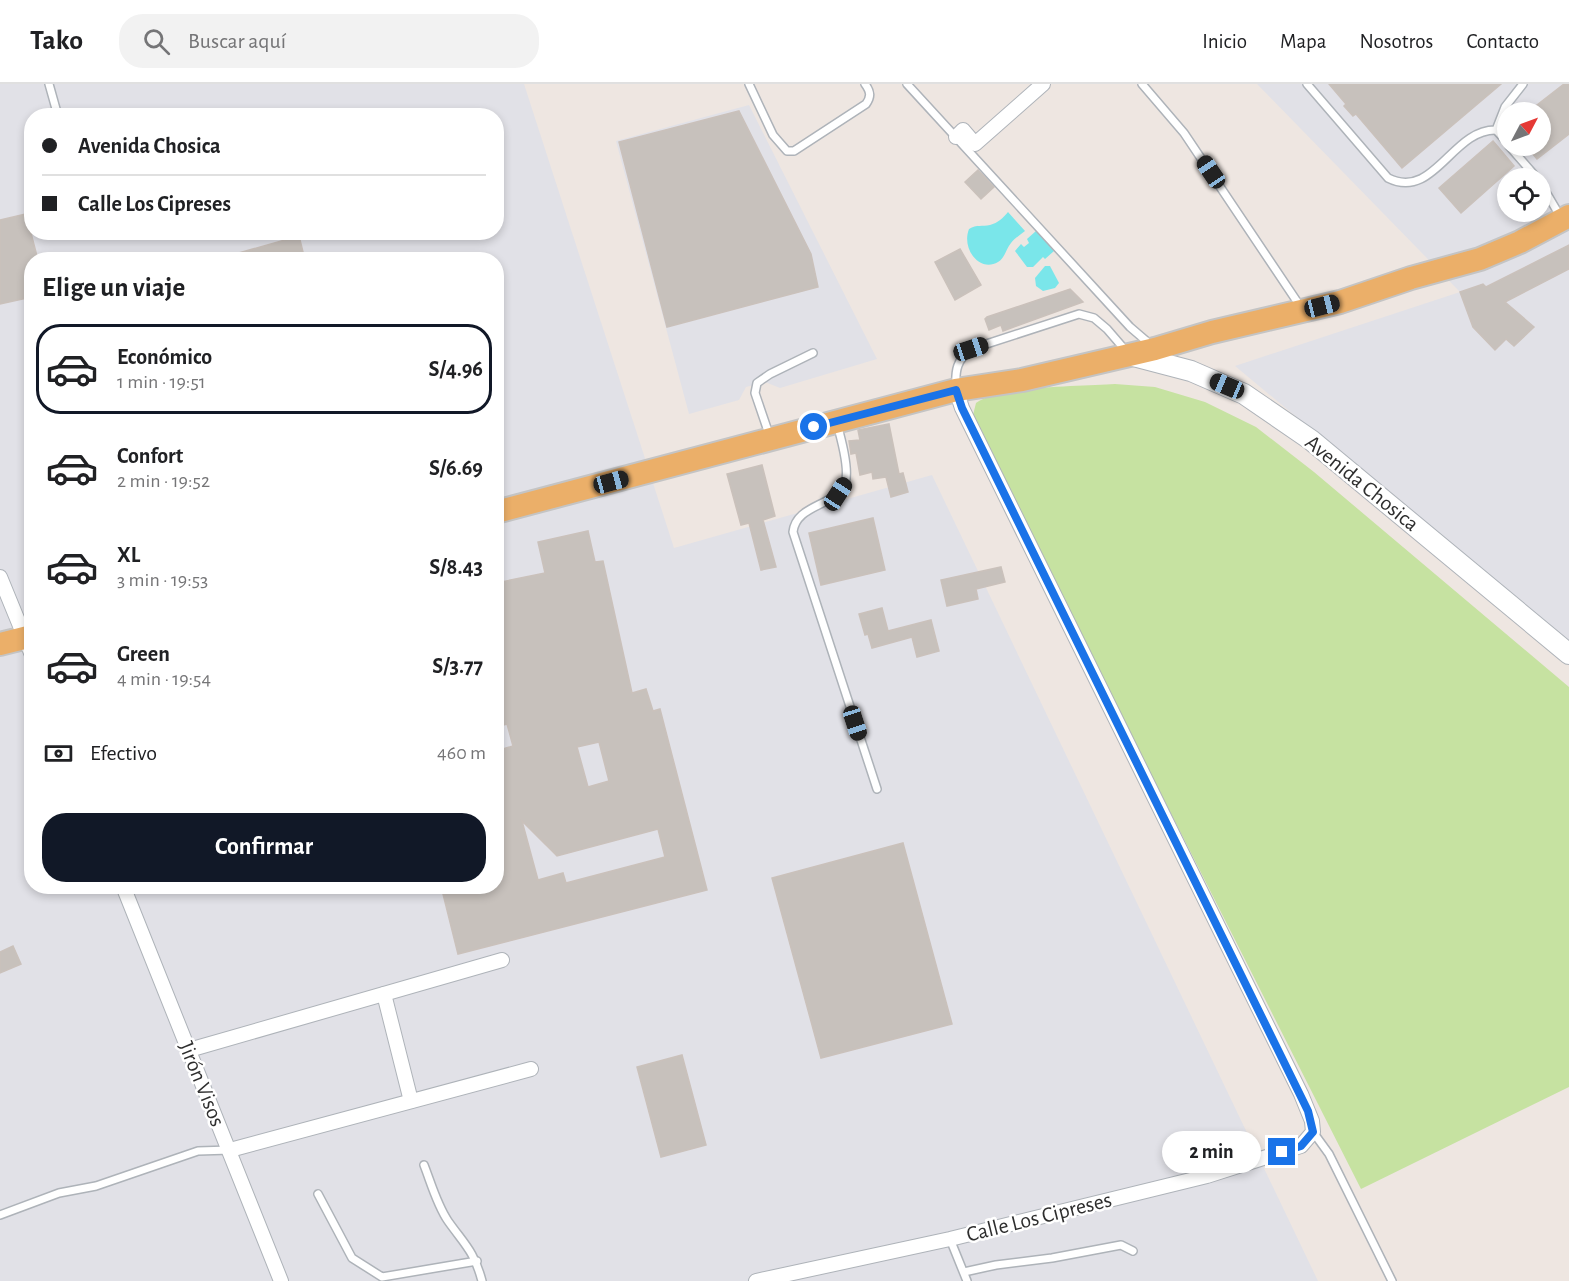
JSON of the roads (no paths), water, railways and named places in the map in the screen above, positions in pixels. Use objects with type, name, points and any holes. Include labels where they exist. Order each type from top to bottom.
[{"type":"main road","name":"Avenida Chosica","points":[[504,510],[956,390],[1022,380],[1340,302],[1411,278],[1480,259],[1520,242],[1566,218]]},
{"type":"main road","points":[[0,644],[24,643]]},
{"type":"street","points":[[956,137],[963,130],[975,144],[1043,84]]},
{"type":"street","name":"Avenida Chosica","points":[[1130,355],[1191,371],[1244,394],[1311,440],[1569,654]]},
{"type":"street","points":[[956,390],[962,408],[1301,1094],[1312,1121],[1313,1132]]},
{"type":"street","points":[[0,578],[24,632]]},
{"type":"street","name":"Jirón Visos","points":[[126,894],[281,1281]]},
{"type":"street","points":[[189,1050],[502,960]]},
{"type":"street","points":[[384,994],[411,1101]]},
{"type":"street","points":[[230,1150],[531,1069]]},
{"type":"street","name":"Calle Los Cipreses","points":[[756,1281],[950,1239],[1208,1176],[1301,1146],[1313,1132]]},
{"type":"lane","points":[[49,84],[55,108]]},
{"type":"lane","points":[[749,84],[773,135],[787,151],[794,151],[866,104],[870,98],[865,84]]},
{"type":"lane","points":[[907,84],[1130,327],[1155,349]]},
{"type":"lane","points":[[1142,84],[1184,133],[1303,310]]},
{"type":"lane","points":[[1307,84],[1388,178],[1405,183],[1422,180],[1473,136],[1488,130],[1496,130],[1505,107],[1523,84]]},
{"type":"lane","points":[[1519,156],[1529,168]]},
{"type":"lane","points":[[1551,197],[1566,218]]},
{"type":"lane","points":[[956,390],[956,371],[960,357],[971,349],[1078,314],[1094,318],[1130,355]]},
{"type":"lane","points":[[771,439],[755,393],[757,383],[813,353]]},
{"type":"lane","points":[[836,422],[844,453],[846,482],[838,494],[800,516],[794,524],[793,532],[877,789]]},
{"type":"lane","points":[[1313,1132],[1329,1154],[1392,1281]]},
{"type":"lane","points":[[0,1215],[59,1193],[96,1186],[198,1151],[230,1150]]},
{"type":"lane","points":[[423,1165],[447,1219],[470,1248],[477,1261],[482,1281]]},
{"type":"lane","points":[[318,1194],[352,1258],[382,1277],[477,1261]]},
{"type":"lane","points":[[950,1239],[967,1281]]},
{"type":"lane","points":[[964,1272],[1121,1245],[1133,1251]]},
{"type":"water","points":[[1008,212],[1025,231],[1009,245],[998,262],[991,265],[979,262],[970,251],[967,237],[969,229],[993,224]]},
{"type":"water","points":[[1036,231],[1054,251],[1045,259],[1043,257],[1033,267],[1027,267],[1015,251],[1021,244],[1024,247],[1029,243],[1027,239]]},
{"type":"water","points":[[1045,266],[1050,266],[1059,283],[1055,288],[1043,291],[1036,286],[1035,278]]}]
